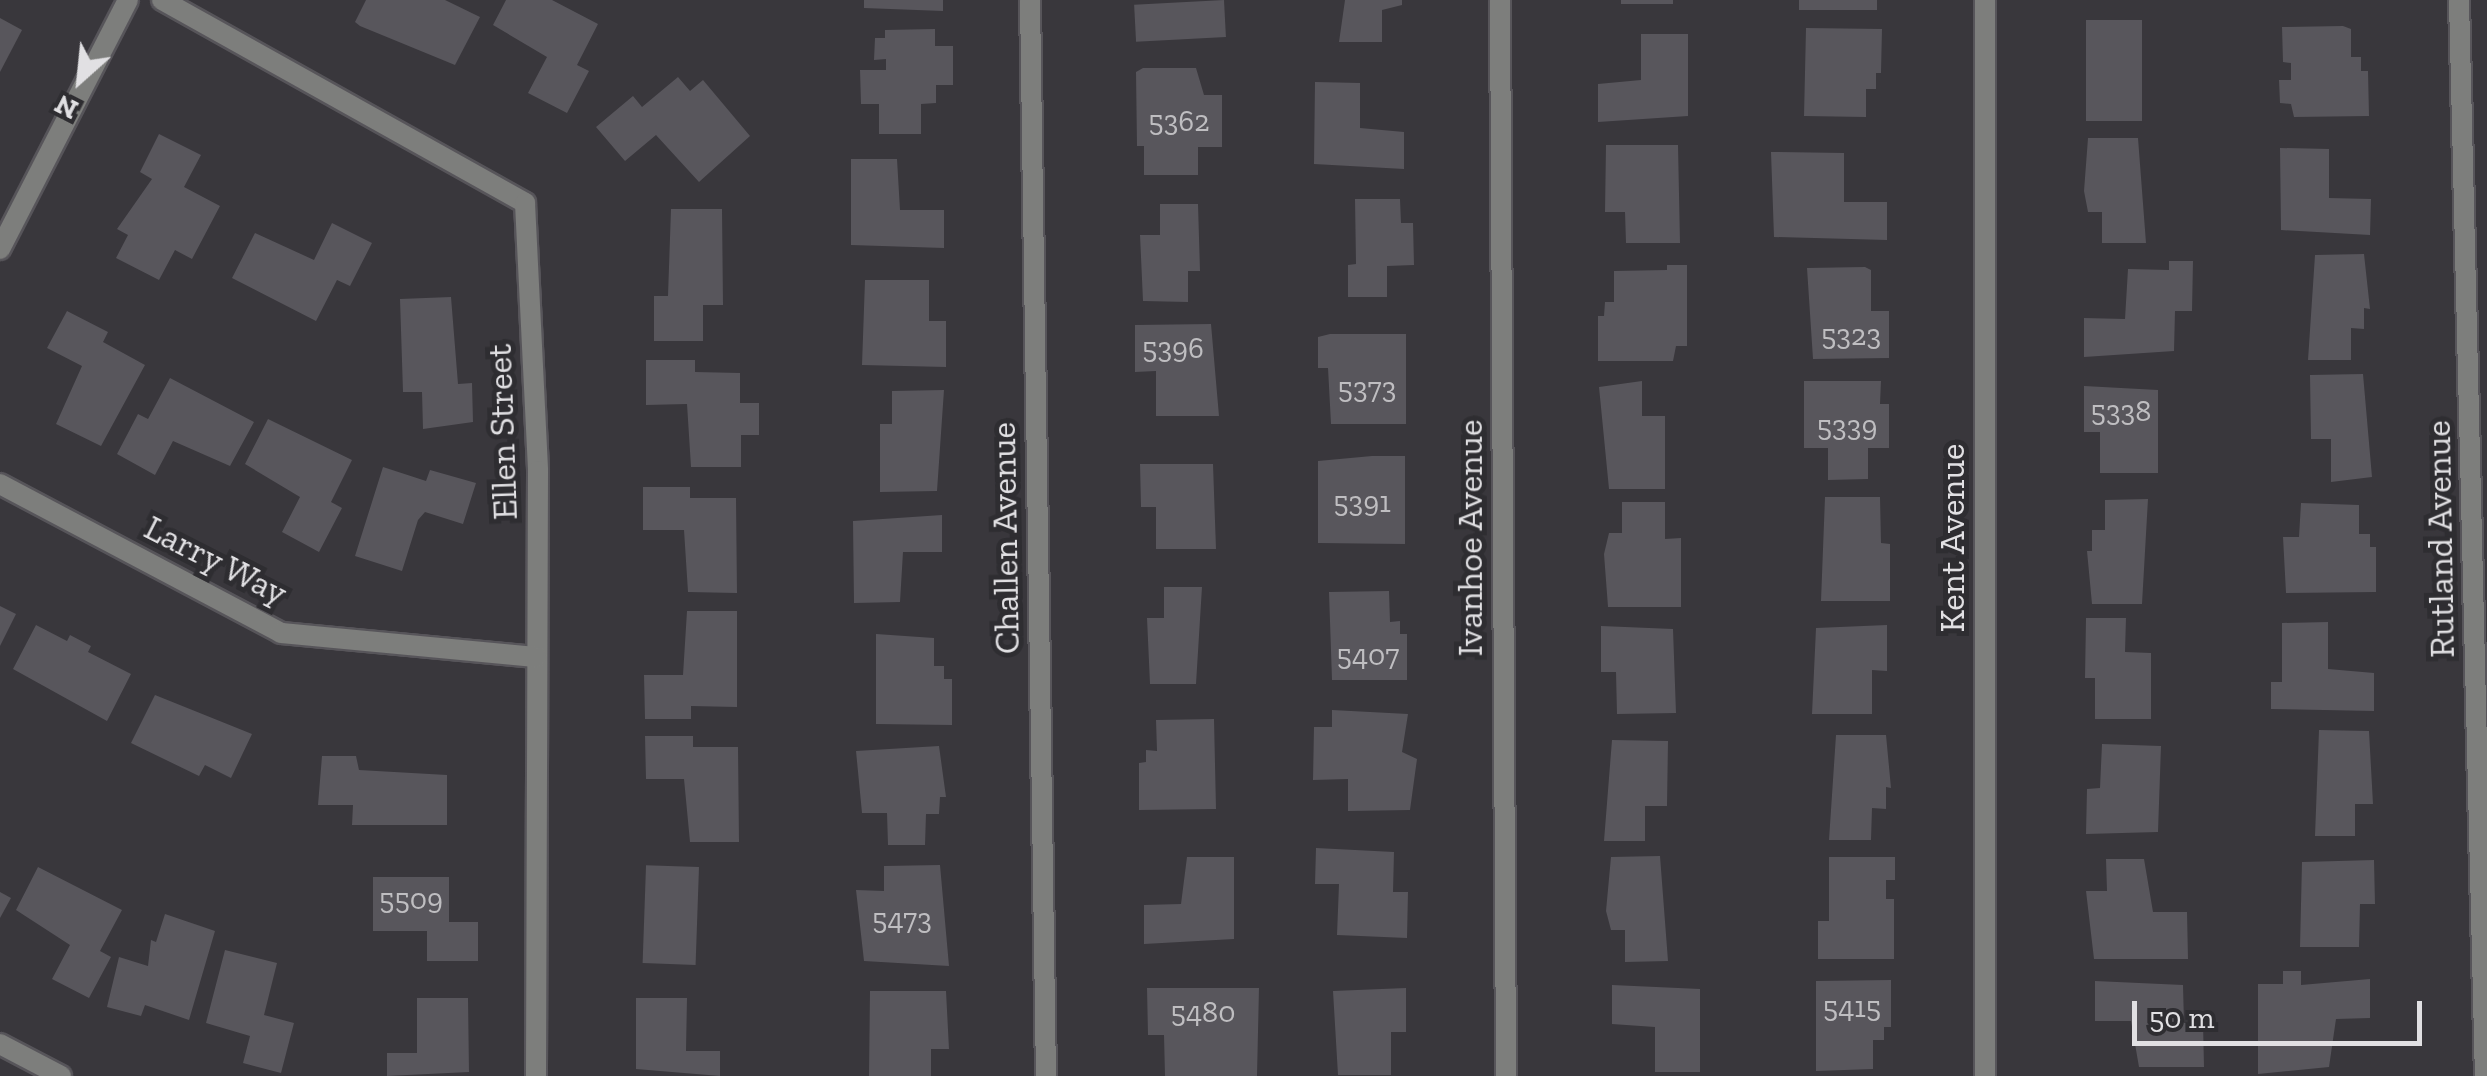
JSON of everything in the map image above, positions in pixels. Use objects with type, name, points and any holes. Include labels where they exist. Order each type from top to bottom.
[{"type":"street","points":[[0,249],[128,0]]},
{"type":"street","name":"Ellen Street","points":[[162,0],[526,203],[538,471],[536,1076]]},
{"type":"street","name":"Challen Avenue","points":[[1030,0],[1046,1076]]},
{"type":"street","name":"Ivanhoe Avenue","points":[[1500,0],[1506,1076]]},
{"type":"street","name":"Kent Avenue","points":[[1984,1076],[1985,0]]},
{"type":"street","name":"Rutland Avenue","points":[[2459,0],[2485,1076]]},
{"type":"street","name":"Larry Way","points":[[0,484],[281,632],[536,656]]},
{"type":"street","points":[[0,1044],[61,1076]]},
{"type":"building","points":[[366,0],[445,0],[480,17],[455,65],[360,26],[355,22]]},
{"type":"building","points":[[506,0],[552,0],[598,24],[577,65],[589,71],[567,113],[528,93],[547,57],[493,25]]},
{"type":"building","points":[[864,0],[943,0],[943,11],[864,8]]},
{"type":"building","points":[[1224,0],[1226,37],[1136,42],[1134,5]]},
{"type":"building","points":[[1345,0],[1402,0],[1402,5],[1382,10],[1382,42],[1339,42]]},
{"type":"building","points":[[1621,0],[1673,0],[1673,4],[1621,4]]},
{"type":"building","points":[[1799,0],[1877,0],[1877,10],[1799,10]]},
{"type":"building","points":[[0,18],[22,30],[0,72]]},
{"type":"building","points":[[2086,20],[2142,20],[2142,121],[2086,121]]},
{"type":"building","points":[[2282,27],[2351,29],[2351,57],[2361,57],[2361,71],[2368,71],[2369,116],[2294,117],[2291,104],[2280,103],[2279,80],[2291,80],[2291,63],[2283,62]]},
{"type":"building","points":[[1806,28],[1882,29],[1881,73],[1876,73],[1876,89],[1866,89],[1866,117],[1804,116]]},
{"type":"building","points":[[935,29],[935,46],[953,46],[953,85],[936,85],[936,103],[921,104],[921,134],[879,134],[879,104],[861,104],[860,70],[886,70],[886,59],[874,60],[875,38],[885,38],[885,30]]},
{"type":"building","points":[[1641,34],[1688,34],[1688,116],[1598,122],[1598,84],[1641,80]]},
{"type":"building","points":[[1143,68],[1196,68],[1204,95],[1222,95],[1222,147],[1198,147],[1198,175],[1144,175],[1144,146],[1137,146],[1136,72]]},
{"type":"building","points":[[678,77],[690,91],[703,80],[750,136],[699,182],[656,135],[625,161],[596,127],[633,96],[642,107]]},
{"type":"building","points":[[1315,82],[1360,83],[1360,128],[1404,132],[1404,169],[1314,164]]},
{"type":"building","points":[[159,134],[201,155],[184,187],[220,206],[192,259],[175,250],[159,280],[116,258],[128,235],[117,229],[152,179],[140,172]]},
{"type":"building","points":[[2088,138],[2138,138],[2146,243],[2102,243],[2102,212],[2088,212],[2084,191]]},
{"type":"building","points":[[1606,145],[1678,145],[1680,243],[1626,243],[1625,212],[1605,212]]},
{"type":"building","points":[[2280,148],[2329,149],[2329,198],[2371,199],[2370,235],[2281,230]]},
{"type":"building","points":[[1771,152],[1844,153],[1844,202],[1887,202],[1887,240],[1774,237]]},
{"type":"building","points":[[851,159],[897,159],[900,210],[944,210],[944,248],[851,245]]},
{"type":"building","points":[[1355,199],[1400,199],[1401,223],[1413,223],[1414,265],[1387,266],[1387,297],[1348,297],[1348,265],[1356,264]]},
{"type":"building","points":[[1160,204],[1198,204],[1200,271],[1188,271],[1188,302],[1143,301],[1140,235],[1160,235]]},
{"type":"building","points":[[671,209],[722,209],[723,305],[703,305],[703,341],[654,341],[654,296],[668,296]]},
{"type":"building","points":[[332,223],[372,243],[350,286],[337,280],[316,321],[232,278],[255,233],[314,260]]},
{"type":"building","points":[[2364,254],[2370,309],[2364,308],[2364,329],[2351,328],[2351,360],[2308,360],[2315,255]]},
{"type":"building","points":[[2169,261],[2193,261],[2192,311],[2175,311],[2174,351],[2084,357],[2084,318],[2125,319],[2128,269],[2169,270]]},
{"type":"building","points":[[1667,265],[1687,265],[1687,346],[1676,346],[1673,361],[1598,361],[1598,316],[1604,316],[1605,302],[1614,302],[1614,271],[1667,270]]},
{"type":"building","points":[[1807,268],[1871,270],[1871,311],[1889,311],[1889,358],[1813,359]]},
{"type":"building","points":[[865,280],[929,280],[929,321],[946,321],[946,367],[862,365]]},
{"type":"building","points":[[451,297],[458,384],[472,383],[473,422],[423,429],[422,392],[403,392],[400,299]]},
{"type":"building","points":[[67,311],[108,332],[103,342],[145,365],[101,446],[56,424],[82,366],[47,348]]},
{"type":"building","points":[[1211,324],[1219,416],[1156,416],[1156,371],[1135,372],[1135,325]]},
{"type":"building","points":[[1406,334],[1406,424],[1331,424],[1328,368],[1318,368],[1318,337]]},
{"type":"building","points":[[646,360],[695,360],[695,372],[740,373],[740,403],[759,403],[759,435],[741,435],[741,467],[691,467],[687,404],[646,405]]},
{"type":"building","points":[[2363,374],[2372,477],[2331,482],[2331,439],[2311,439],[2310,375]]},
{"type":"building","points":[[170,378],[254,422],[230,466],[173,441],[155,475],[117,454],[138,414],[148,419]]},
{"type":"building","points":[[1642,381],[1642,416],[1665,416],[1665,489],[1609,489],[1599,387]]},
{"type":"building","points":[[1804,381],[1881,381],[1880,404],[1889,404],[1889,448],[1868,448],[1868,479],[1828,480],[1828,448],[1804,448]]},
{"type":"building","points":[[2084,386],[2158,390],[2158,473],[2100,473],[2100,432],[2084,432]]},
{"type":"building","points":[[944,390],[937,491],[880,492],[880,424],[892,424],[892,391]]},
{"type":"building","points":[[268,419],[352,460],[331,502],[342,508],[319,552],[282,532],[300,497],[245,464]]},
{"type":"building","points":[[1405,456],[1405,544],[1318,543],[1318,461]]},
{"type":"building","points":[[1140,464],[1213,464],[1216,549],[1156,549],[1156,507],[1141,507]]},
{"type":"building","points":[[383,467],[426,481],[430,470],[476,483],[463,524],[425,512],[418,520],[402,571],[355,556]]},
{"type":"building","points":[[643,487],[690,487],[690,498],[736,498],[737,593],[688,592],[684,530],[643,530]]},
{"type":"building","points":[[1825,497],[1880,497],[1881,543],[1890,544],[1890,601],[1821,601]]},
{"type":"building","points":[[2148,499],[2142,604],[2092,604],[2087,551],[2092,551],[2092,530],[2105,530],[2105,500]]},
{"type":"building","points":[[1622,502],[1665,502],[1665,539],[1681,538],[1681,607],[1608,607],[1604,554],[1609,533],[1622,533]]},
{"type":"building","points":[[2301,503],[2359,505],[2359,534],[2370,534],[2370,547],[2376,547],[2376,592],[2286,593],[2283,537],[2299,537]]},
{"type":"building","points":[[942,515],[942,552],[903,552],[900,602],[854,603],[853,521]]},
{"type":"building","points":[[1164,587],[1202,587],[1196,684],[1150,684],[1147,618],[1164,618]]},
{"type":"building","points":[[1389,591],[1390,622],[1400,621],[1400,634],[1407,634],[1407,680],[1332,680],[1329,592]]},
{"type":"building","points":[[0,606],[16,614],[0,646]]},
{"type":"building","points":[[687,611],[737,611],[737,707],[691,706],[691,719],[645,719],[644,675],[683,675]]},
{"type":"building","points":[[2086,618],[2126,618],[2125,652],[2151,653],[2151,719],[2095,719],[2095,678],[2085,678]]},
{"type":"building","points":[[2328,622],[2328,669],[2374,673],[2374,711],[2271,709],[2271,682],[2282,682],[2282,623]]},
{"type":"building","points":[[36,625],[67,641],[70,635],[91,646],[88,652],[131,674],[107,721],[13,669]]},
{"type":"building","points":[[1887,625],[1887,671],[1872,670],[1872,714],[1812,714],[1816,628]]},
{"type":"building","points":[[1601,626],[1673,629],[1676,713],[1617,714],[1616,672],[1601,672]]},
{"type":"building","points":[[876,634],[934,638],[934,666],[944,666],[944,679],[952,679],[952,725],[876,724]]},
{"type":"building","points":[[155,695],[252,734],[231,778],[205,765],[199,776],[131,743]]},
{"type":"building","points":[[1332,710],[1408,714],[1402,752],[1417,759],[1410,810],[1348,811],[1348,779],[1313,780],[1314,727],[1332,727]]},
{"type":"building","points":[[1214,719],[1216,809],[1139,810],[1139,763],[1146,762],[1146,750],[1157,751],[1156,720]]},
{"type":"building","points":[[2319,730],[2369,731],[2373,804],[2355,804],[2355,836],[2315,836]]},
{"type":"building","points":[[1836,735],[1886,735],[1891,788],[1886,787],[1886,809],[1872,808],[1871,840],[1829,840]]},
{"type":"building","points":[[645,736],[693,736],[693,747],[738,747],[739,842],[690,842],[684,779],[646,779]]},
{"type":"building","points":[[1612,740],[1668,741],[1667,806],[1645,806],[1645,841],[1604,841]]},
{"type":"building","points":[[2102,744],[2161,746],[2158,832],[2086,834],[2087,789],[2100,788]]},
{"type":"building","points":[[939,746],[946,797],[940,797],[939,814],[926,814],[925,845],[888,845],[887,813],[862,813],[856,751]]},
{"type":"building","points":[[322,756],[356,756],[359,770],[447,775],[447,825],[352,825],[353,805],[318,805]]},
{"type":"building","points":[[1316,848],[1394,852],[1393,892],[1408,892],[1407,938],[1337,935],[1339,884],[1315,884]]},
{"type":"building","points":[[1660,856],[1668,961],[1625,962],[1625,930],[1611,930],[1606,911],[1611,857]]},
{"type":"building","points":[[1187,857],[1234,857],[1234,939],[1144,944],[1144,905],[1181,904]]},
{"type":"building","points":[[1829,857],[1895,857],[1895,880],[1886,880],[1886,899],[1894,899],[1894,959],[1818,959],[1818,921],[1829,921]]},
{"type":"building","points":[[2106,859],[2144,859],[2153,912],[2187,912],[2188,959],[2094,959],[2086,891],[2107,891]]},
{"type":"building","points":[[2374,860],[2375,904],[2360,904],[2359,947],[2300,947],[2302,862]]},
{"type":"building","points":[[646,865],[699,867],[696,965],[643,963]]},
{"type":"building","points":[[940,865],[949,966],[864,961],[856,890],[884,891],[884,866]]},
{"type":"building","points":[[38,867],[122,910],[100,951],[111,957],[89,998],[52,979],[70,945],[16,910]]},
{"type":"building","points":[[373,877],[449,877],[449,922],[478,922],[478,961],[427,961],[427,931],[373,931]]},
{"type":"building","points":[[0,892],[11,898],[0,918]]},
{"type":"building","points":[[165,914],[215,931],[189,1020],[145,1005],[141,1016],[107,1007],[119,957],[148,966],[151,940],[156,942]]},
{"type":"building","points":[[225,950],[277,963],[264,1015],[294,1023],[281,1073],[243,1063],[250,1036],[206,1023]]},
{"type":"building","points":[[2283,971],[2301,971],[2301,985],[2370,979],[2370,1018],[2336,1019],[2329,1067],[2258,1074],[2258,984],[2283,984]]},
{"type":"building","points":[[1891,980],[1891,1027],[1884,1027],[1884,1040],[1873,1040],[1873,1069],[1816,1071],[1816,981]]},
{"type":"building","points":[[2095,981],[2183,985],[2184,1023],[2203,1022],[2204,1067],[2139,1067],[2131,1021],[2095,1021]]},
{"type":"building","points":[[1612,985],[1700,989],[1700,1072],[1655,1072],[1655,1027],[1612,1024]]},
{"type":"building","points":[[1147,988],[1259,988],[1257,1076],[1165,1076],[1164,1035],[1148,1035]]},
{"type":"building","points":[[1406,988],[1406,1032],[1391,1032],[1391,1075],[1338,1075],[1333,991]]},
{"type":"building","points":[[870,991],[946,991],[949,1049],[931,1049],[931,1076],[869,1076]]},
{"type":"building","points":[[417,998],[468,998],[469,1072],[387,1076],[387,1053],[417,1053]]},
{"type":"building","points":[[636,998],[687,998],[686,1051],[720,1051],[720,1076],[636,1069]]}]
